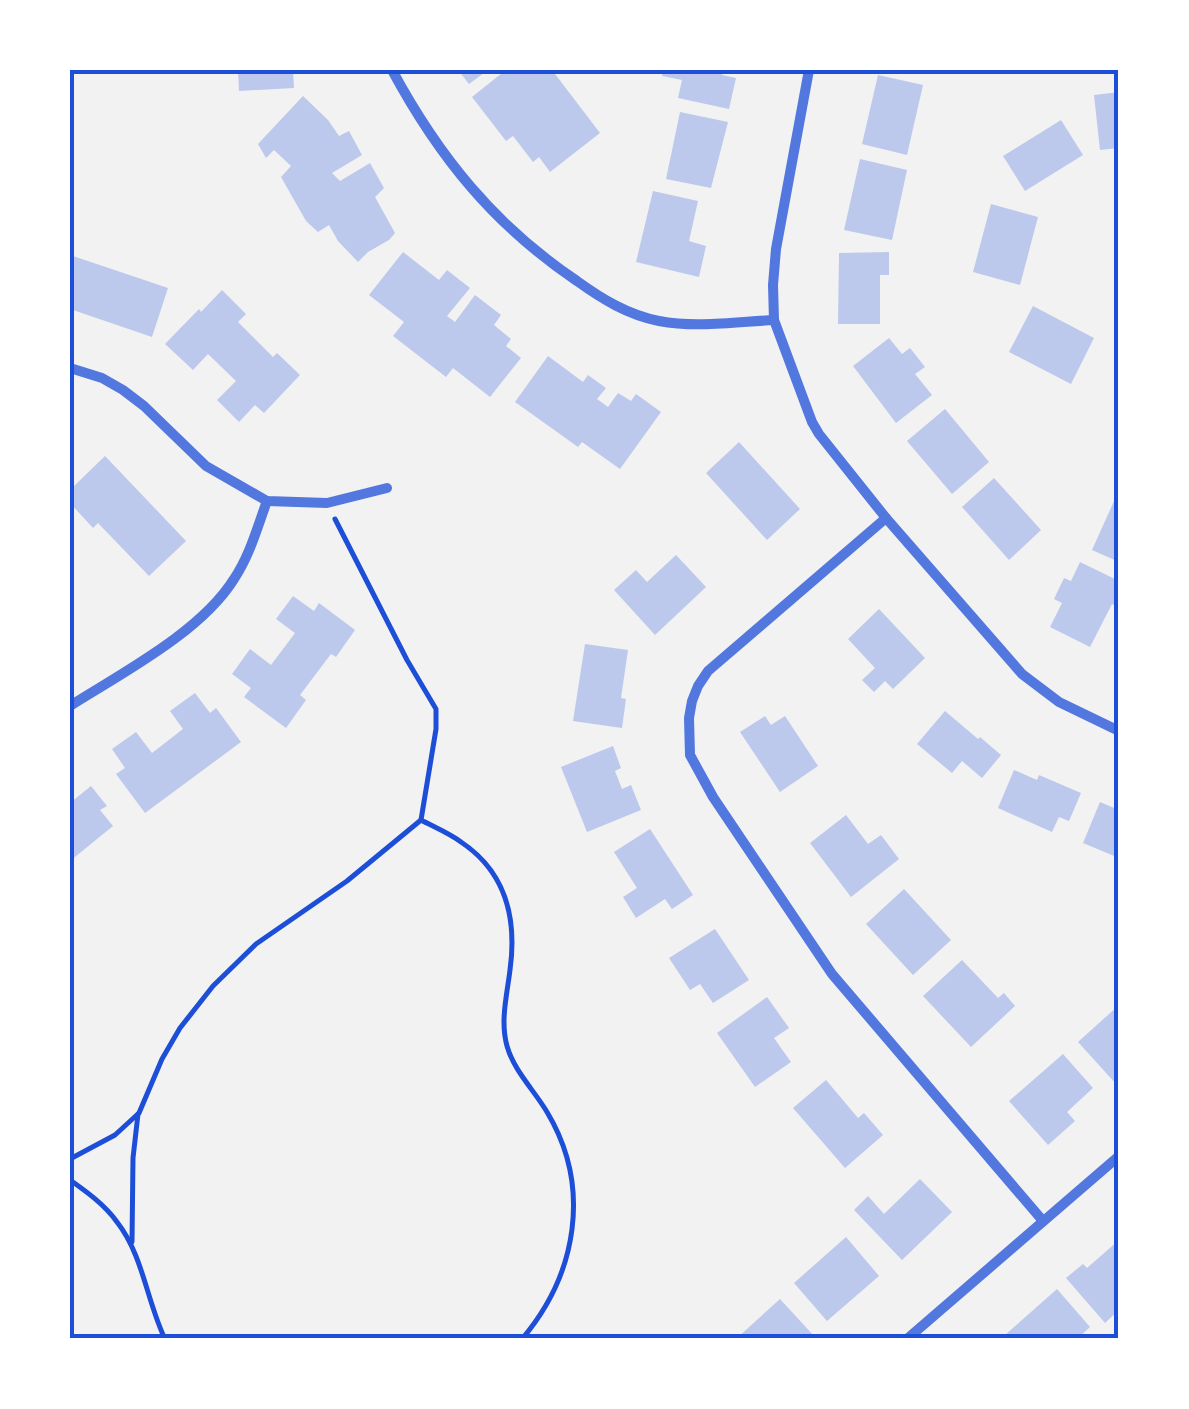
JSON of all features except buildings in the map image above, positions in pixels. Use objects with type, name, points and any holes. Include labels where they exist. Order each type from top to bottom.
[{"type":"street","points":[[392,70],[411,106],[480,200],[545,260],[604,300],[632,314],[675,324],[774,320]]},
{"type":"street","points":[[809,70],[773,285],[774,320],[812,422],[886,518],[1022,674],[1060,702],[1119,731]]},
{"type":"street","points":[[70,368],[102,378],[123,390],[206,466],[267,501],[327,502],[386,488]]},
{"type":"street","points":[[70,706],[167,644],[219,600],[248,554],[267,501]]},
{"type":"street","points":[[886,518],[708,671],[692,701],[690,755],[722,811],[832,974],[1043,1222]]},
{"type":"street","points":[[906,1339],[1119,1156]]},
{"type":"path","points":[[132,1246],[138,1113],[180,1028],[213,986],[256,944],[348,881],[421,820],[436,708],[407,660],[327,502]]},
{"type":"path","points":[[421,820],[463,842],[487,865],[506,896],[513,924],[504,1003],[507,1047],[547,1112],[572,1173],[570,1250],[545,1308],[522,1339]]},
{"type":"path","points":[[70,1160],[115,1134],[138,1113]]},
{"type":"path","points":[[70,1180],[106,1209],[132,1246],[165,1339]]}]
